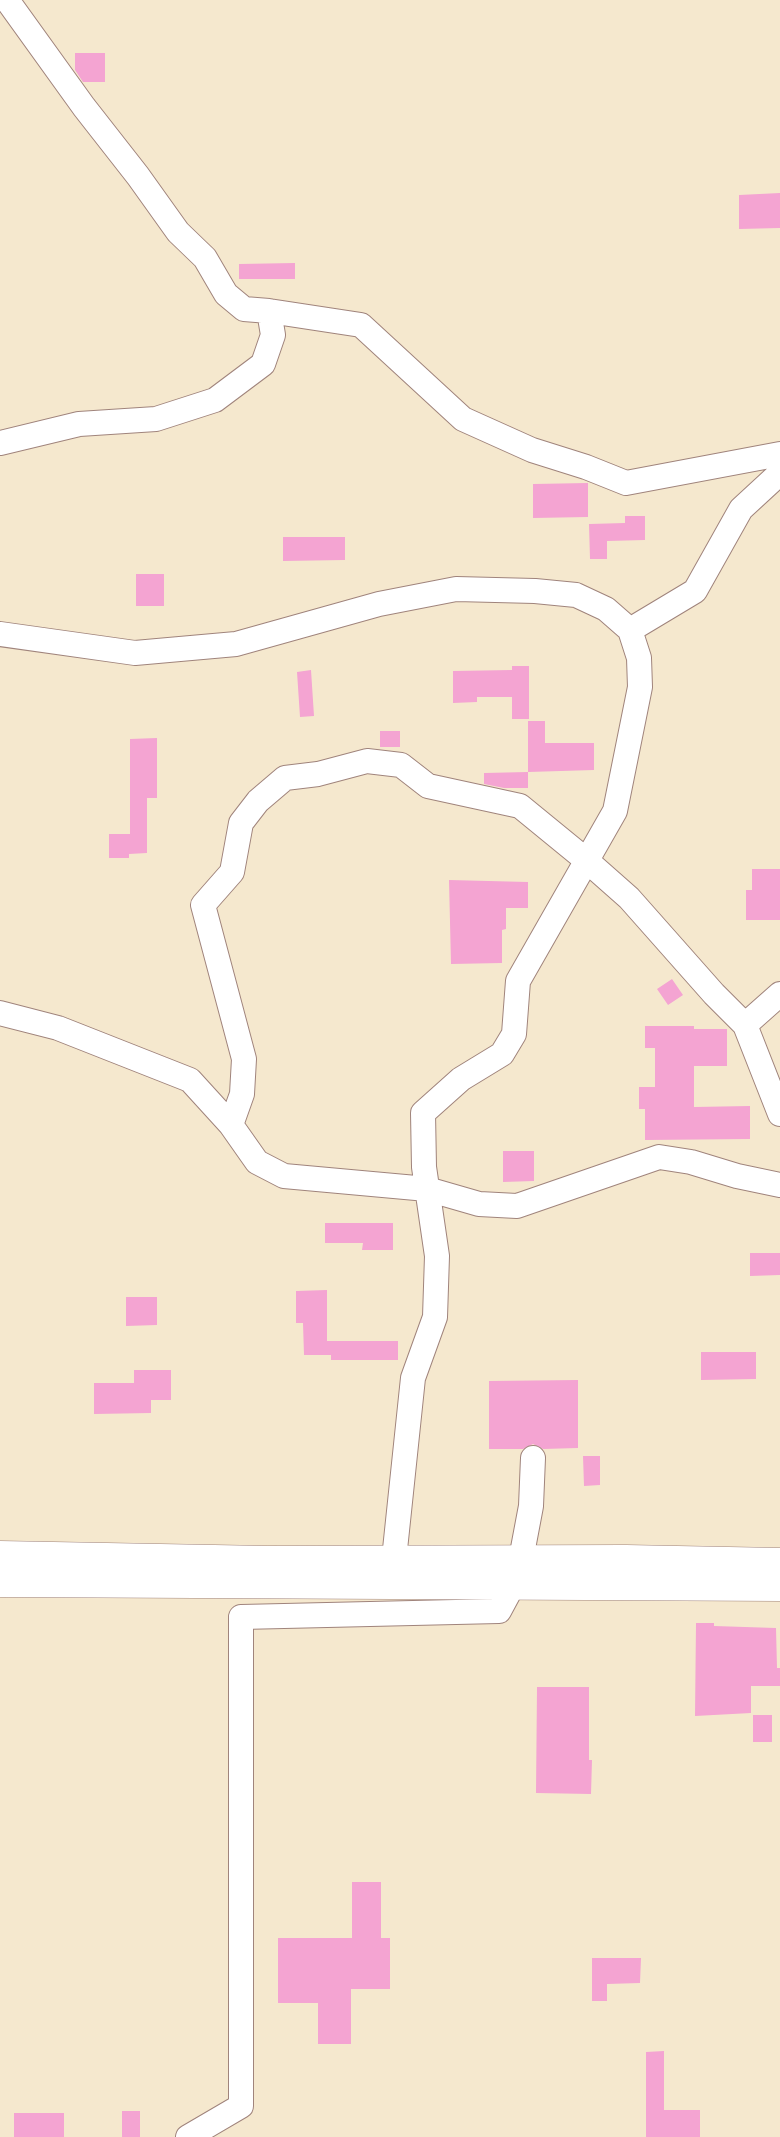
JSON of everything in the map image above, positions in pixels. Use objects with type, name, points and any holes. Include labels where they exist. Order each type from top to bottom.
[{"type":"main road","points":[[0,1555],[268,1560],[394,1559],[521,1577],[780,1587]]},
{"type":"main road","points":[[0,1583],[521,1577],[780,1562]]},
{"type":"street","points":[[7,0],[84,107],[138,176],[178,232],[205,258],[226,294],[244,309],[361,325],[463,419],[532,450],[586,467],[626,484],[780,454]]},
{"type":"street","points":[[0,443],[79,424],[156,419],[215,400],[262,364],[273,335],[269,311]]},
{"type":"street","points":[[630,630],[695,591],[741,509],[780,473]]},
{"type":"street","points":[[0,634],[135,653],[236,644],[379,604],[456,589],[535,591],[576,595],[606,609],[630,630],[639,658],[640,687],[615,811],[518,981],[514,1034],[502,1054],[461,1079],[422,1112],[427,1188],[436,1256],[435,1317],[413,1378],[394,1559]]},
{"type":"street","points":[[231,1125],[242,1094],[244,1059],[203,905],[232,872],[241,824],[258,801],[285,778],[318,774],[367,761],[401,765],[428,786],[520,806],[586,860],[629,898],[714,994],[745,1025],[780,1114]]},
{"type":"street","points":[[745,1025],[780,994]]},
{"type":"street","points":[[0,1013],[58,1028],[190,1080],[231,1125],[256,1162],[284,1176],[427,1188],[479,1204],[517,1206],[659,1157],[691,1162],[737,1176],[780,1185]]},
{"type":"street","points":[[188,2137],[241,2106],[240,1617],[500,1611],[521,1577],[531,1506],[533,1458]]},
{"type":"building","points":[[75,53],[105,53],[105,82],[83,82],[75,70]]},
{"type":"building","points":[[780,193],[780,228],[739,229],[739,195]]},
{"type":"building","points":[[295,263],[295,279],[239,279],[239,264]]},
{"type":"building","points":[[588,483],[588,517],[533,518],[533,484]]},
{"type":"building","points":[[625,516],[645,516],[645,540],[607,541],[607,559],[590,559],[589,524],[625,523]]},
{"type":"building","points":[[283,537],[345,537],[345,560],[283,561]]},
{"type":"building","points":[[136,574],[164,574],[164,606],[136,606]]},
{"type":"building","points":[[512,666],[529,666],[529,719],[512,719],[512,697],[477,697],[477,702],[453,703],[453,671],[512,670]]},
{"type":"building","points":[[311,670],[314,716],[300,717],[297,672]]},
{"type":"building","points":[[528,721],[545,721],[545,743],[594,743],[594,770],[528,772]]},
{"type":"building","points":[[380,731],[400,731],[400,747],[380,747]]},
{"type":"building","points":[[157,738],[157,798],[147,798],[147,853],[129,854],[129,858],[109,858],[109,834],[130,834],[130,739]]},
{"type":"building","points":[[528,772],[528,788],[504,788],[484,784],[484,773]]},
{"type":"building","points":[[752,869],[780,869],[780,920],[746,920],[746,890],[752,890]]},
{"type":"building","points":[[449,880],[528,882],[528,908],[506,908],[506,929],[502,930],[502,963],[451,964]]},
{"type":"building","points":[[672,979],[683,995],[668,1005],[657,989]]},
{"type":"building","points":[[645,1026],[694,1026],[694,1029],[727,1029],[727,1066],[694,1066],[694,1107],[750,1106],[750,1139],[645,1140],[645,1109],[639,1109],[639,1087],[655,1087],[655,1048],[645,1048]]},
{"type":"building","points":[[503,1151],[534,1151],[534,1181],[503,1182]]},
{"type":"building","points":[[325,1223],[393,1223],[393,1250],[362,1250],[363,1243],[325,1243]]},
{"type":"building","points":[[750,1253],[780,1253],[780,1275],[750,1276]]},
{"type":"building","points":[[327,1290],[327,1341],[398,1341],[398,1360],[331,1360],[331,1355],[304,1355],[303,1323],[296,1323],[296,1291]]},
{"type":"building","points":[[126,1297],[157,1297],[157,1325],[126,1326]]},
{"type":"building","points":[[701,1352],[756,1352],[756,1379],[701,1380]]},
{"type":"building","points":[[134,1370],[171,1370],[171,1400],[151,1400],[151,1413],[94,1414],[94,1383],[134,1383]]},
{"type":"building","points":[[578,1380],[578,1448],[543,1449],[533,1444],[523,1449],[489,1449],[489,1381]]},
{"type":"building","points":[[583,1456],[600,1456],[600,1485],[584,1486]]},
{"type":"building","points":[[696,1623],[714,1623],[714,1626],[776,1628],[777,1668],[780,1668],[780,1686],[751,1686],[751,1713],[695,1716]]},
{"type":"building","points":[[537,1687],[589,1687],[589,1760],[592,1760],[591,1794],[536,1793]]},
{"type":"building","points":[[753,1715],[772,1715],[772,1742],[753,1742]]},
{"type":"building","points":[[352,1882],[381,1882],[381,1938],[390,1938],[390,1989],[351,1989],[351,2044],[318,2044],[318,2003],[278,2003],[278,1938],[352,1938]]},
{"type":"building","points":[[592,1958],[641,1958],[640,1983],[607,1984],[607,2001],[592,2001]]},
{"type":"building","points":[[664,2051],[664,2110],[700,2110],[700,2137],[646,2137],[646,2052]]},
{"type":"building","points":[[122,2111],[140,2111],[140,2137],[122,2137]]},
{"type":"building","points":[[14,2113],[64,2113],[64,2137],[14,2137]]}]
